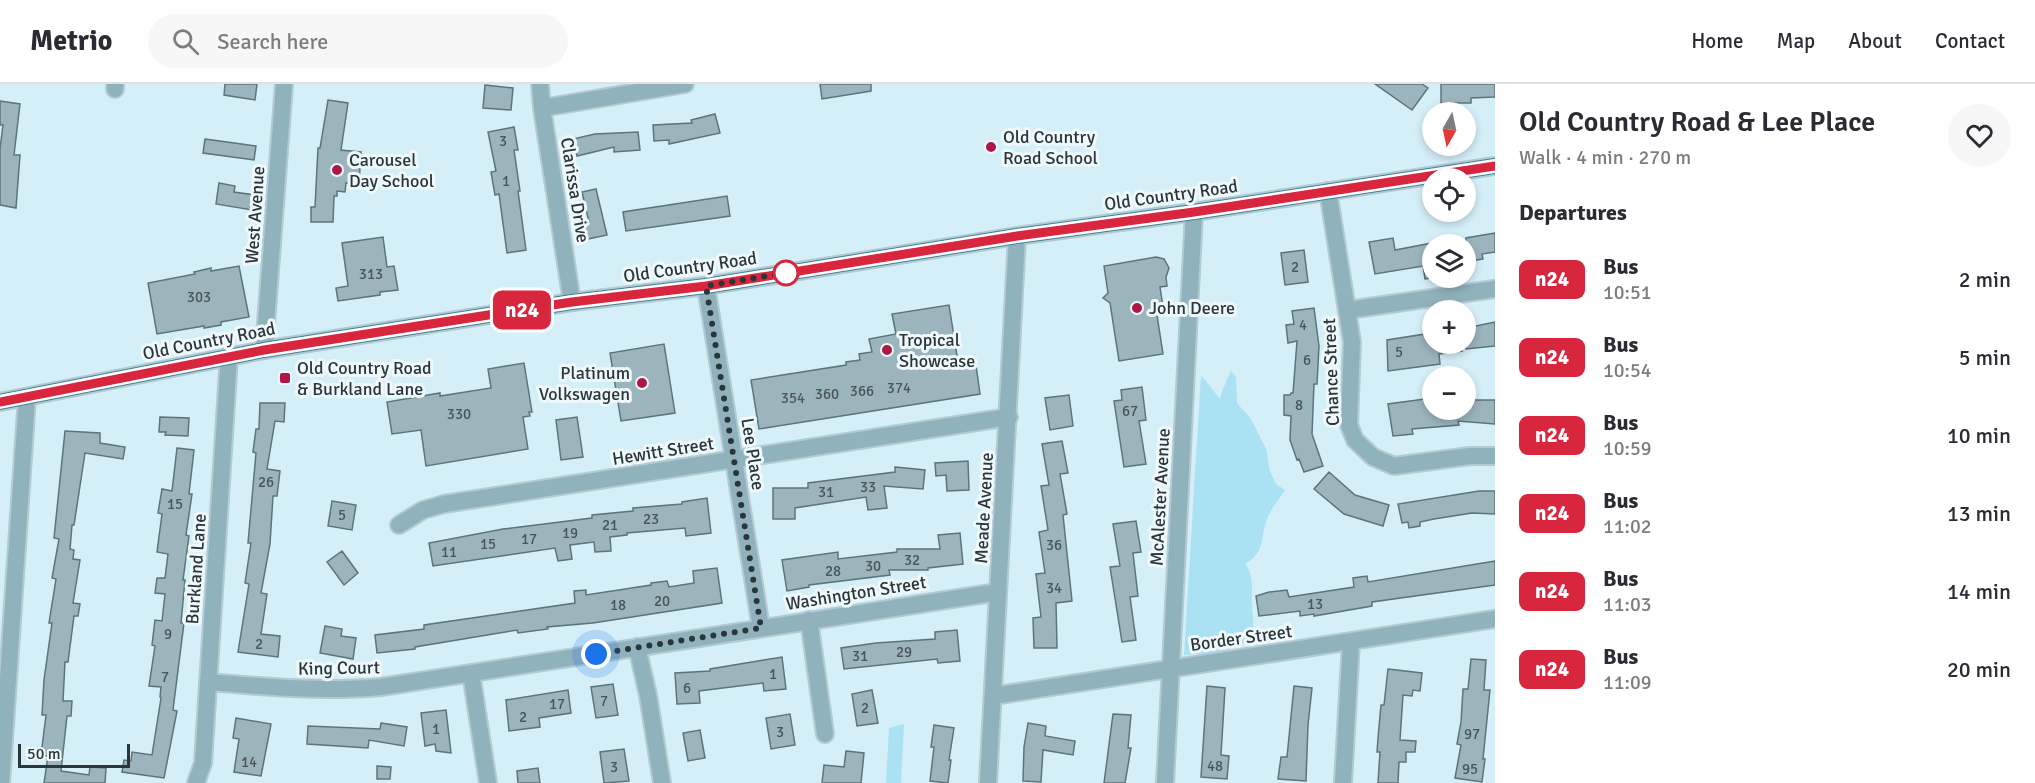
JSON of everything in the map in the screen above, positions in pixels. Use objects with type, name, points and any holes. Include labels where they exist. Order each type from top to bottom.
[{"type":"main road","name":"Old Country Road","points":[[0,402],[264,350],[572,302],[706,286],[1017,236],[1194,212],[1495,166]]},
{"type":"street","name":"West Avenue","points":[[264,350],[284,84]]},
{"type":"street","name":"Clarissa Drive","points":[[540,84],[572,302]]},
{"type":"street","points":[[542,108],[685,84]]},
{"type":"street","name":"Chance Street","points":[[1328,191],[1352,342],[1349,425],[1355,440],[1373,457],[1394,466],[1470,456],[1495,456]]},
{"type":"street","name":"McAlester Avenue","points":[[1165,783],[1194,212]]},
{"type":"street","name":"Meade Avenue","points":[[988,783],[1017,236]]},
{"type":"street","name":"Lee Place","points":[[706,286],[761,628]]},
{"type":"street","points":[[1348,310],[1495,289]]},
{"type":"street","name":"Burkland Lane","points":[[196,783],[203,763],[229,356]]},
{"type":"street","points":[[1,783],[27,397]]},
{"type":"street","name":"Hewitt Street","points":[[399,525],[423,510],[444,504],[1009,417]]},
{"type":"street","name":"Washington Street","points":[[471,673],[998,592]]},
{"type":"street","name":"Border Street","points":[[993,696],[1495,619]]},
{"type":"street","points":[[809,620],[825,734]]},
{"type":"street","points":[[1343,783],[1351,642]]},
{"type":"street","points":[[638,647],[662,783]]},
{"type":"street","points":[[471,673],[488,783]]},
{"type":"street","name":"King Court","points":[[208,682],[348,690],[471,673]]},
{"type":"shaded area","points":[[1231,371],[1236,377],[1237,403],[1251,419],[1267,451],[1269,469],[1276,484],[1285,490],[1267,519],[1256,555],[1245,564],[1251,579],[1253,622],[1252,633],[1248,640],[1232,649],[1184,655],[1201,375],[1220,399]]},
{"type":"shaded area","points":[[904,724],[901,783],[886,783],[889,728]]},
{"type":"building","points":[[225,84],[257,84],[255,100],[224,95]]},
{"type":"building","points":[[820,84],[871,84],[871,91],[822,99]]},
{"type":"building","points":[[1375,84],[1422,84],[1428,88],[1412,110]]},
{"type":"building","points":[[1441,84],[1495,84],[1495,97],[1471,98],[1471,102],[1441,102]]},
{"type":"building","points":[[485,85],[513,88],[511,110],[483,108]]},
{"type":"building","points":[[328,100],[348,103],[341,150],[361,152],[359,184],[346,183],[345,192],[337,191],[337,196],[334,196],[333,222],[311,222],[311,207],[315,207],[318,148],[320,148]]},
{"type":"building","points":[[0,101],[20,104],[14,155],[20,155],[16,208],[0,205],[0,149],[3,125],[0,125]]},
{"type":"building","points":[[715,114],[720,133],[669,144],[669,140],[654,141],[653,125],[692,123],[691,120]]},
{"type":"building","points":[[514,127],[518,150],[514,150],[520,191],[518,191],[526,250],[507,253],[499,194],[495,195],[491,172],[496,171],[488,132]]},
{"type":"building","points":[[638,132],[640,150],[614,152],[614,147],[577,156],[573,139],[595,134]]},
{"type":"building","points":[[205,139],[256,146],[254,160],[203,153]]},
{"type":"building","points":[[219,183],[235,186],[234,192],[255,195],[252,210],[216,204]]},
{"type":"building","points":[[596,189],[607,235],[588,239],[585,223],[589,222],[582,192]]},
{"type":"building","points":[[727,196],[730,216],[626,231],[623,212]]},
{"type":"building","points":[[1495,233],[1495,252],[1482,254],[1483,259],[1476,260],[1476,236]]},
{"type":"building","points":[[383,237],[387,267],[394,266],[398,290],[338,301],[336,288],[348,286],[342,243]]},
{"type":"building","points":[[1393,238],[1395,250],[1422,245],[1422,266],[1375,274],[1369,242]]},
{"type":"building","points":[[1304,250],[1308,282],[1285,285],[1281,253]]},
{"type":"building","name":"John Deere","points":[[1156,257],[1164,259],[1169,268],[1166,277],[1167,286],[1160,287],[1164,314],[1157,315],[1163,354],[1119,361],[1110,303],[1103,298],[1108,293],[1104,266]]},
{"type":"building","points":[[239,266],[249,317],[221,322],[221,325],[157,334],[148,283],[195,274],[194,272],[211,268],[211,271]]},
{"type":"building","points":[[949,305],[959,368],[976,365],[980,394],[759,429],[751,380],[846,365],[846,362],[860,360],[859,354],[872,352],[869,339],[896,334],[892,314]]},
{"type":"building","points":[[1314,308],[1319,346],[1317,384],[1314,384],[1312,434],[1323,466],[1304,472],[1290,440],[1291,416],[1284,415],[1284,395],[1293,393],[1297,341],[1288,343],[1286,325],[1294,324],[1292,311]]},
{"type":"building","points":[[1495,322],[1495,346],[1476,348],[1476,326]]},
{"type":"building","points":[[1422,335],[1422,354],[1439,354],[1440,364],[1388,371],[1387,340]]},
{"type":"building","name":"Platinum Volkswagen","points":[[664,344],[675,413],[621,421],[610,353]]},
{"type":"building","points":[[524,363],[532,412],[529,412],[530,416],[523,417],[528,449],[426,466],[421,430],[392,434],[387,402],[440,393],[440,396],[491,388],[488,369]]},
{"type":"building","points":[[1142,387],[1146,420],[1139,421],[1146,464],[1124,467],[1114,401],[1122,400],[1121,390]]},
{"type":"building","points":[[1069,395],[1073,426],[1050,430],[1045,398]]},
{"type":"building","points":[[1422,399],[1422,420],[1476,420],[1476,400],[1495,400],[1495,424],[1458,421],[1459,425],[1412,429],[1413,434],[1393,436],[1388,404]]},
{"type":"building","points":[[260,403],[285,403],[284,422],[275,421],[267,469],[280,471],[277,496],[273,496],[270,544],[261,593],[267,594],[261,634],[280,636],[278,657],[238,652],[249,584],[245,583],[251,543],[248,543],[256,453],[253,452],[256,429],[259,429]]},
{"type":"building","points":[[160,417],[189,418],[188,436],[165,435],[166,432],[159,432]]},
{"type":"building","points":[[577,417],[583,457],[561,460],[556,420]]},
{"type":"building","points":[[65,431],[100,433],[100,443],[125,447],[123,459],[85,453],[70,549],[74,550],[73,559],[80,560],[73,603],[80,604],[78,616],[74,616],[68,662],[65,662],[63,701],[72,701],[71,716],[67,716],[61,771],[89,775],[90,767],[106,768],[105,783],[44,783],[48,756],[41,755],[46,715],[42,715],[44,680],[56,579],[52,578],[59,539],[54,538]]},
{"type":"building","points":[[1062,441],[1068,473],[1060,474],[1067,514],[1063,515],[1072,601],[1056,603],[1057,648],[1034,648],[1033,618],[1041,617],[1036,574],[1045,573],[1039,532],[1048,530],[1041,486],[1049,485],[1042,444]]},
{"type":"building","points":[[177,448],[194,450],[189,494],[192,494],[186,535],[189,536],[183,580],[185,580],[181,623],[184,623],[173,710],[177,711],[164,778],[122,772],[124,760],[131,761],[132,752],[152,755],[161,687],[149,686],[155,646],[152,645],[155,620],[162,621],[165,594],[155,593],[157,578],[165,578],[168,554],[157,552],[162,514],[158,513],[162,489],[172,491]]},
{"type":"building","points":[[968,461],[969,490],[947,491],[946,475],[936,476],[935,463]]},
{"type":"building","points":[[895,467],[925,470],[923,489],[884,486],[887,508],[868,510],[866,497],[795,508],[795,519],[773,519],[773,488],[808,488],[808,483],[895,472]]},
{"type":"building","points":[[1329,472],[1355,495],[1389,505],[1383,526],[1344,514],[1314,489]]},
{"type":"building","points":[[1479,491],[1495,491],[1495,514],[1472,513],[1434,519],[1420,522],[1420,526],[1409,528],[1408,522],[1402,523],[1398,504]]},
{"type":"building","points":[[707,498],[711,533],[686,536],[685,528],[627,533],[627,535],[610,537],[611,551],[595,552],[594,542],[570,545],[572,559],[558,561],[555,548],[433,566],[429,543],[503,529],[592,518],[592,515],[633,511],[633,508],[682,504],[682,502]]},
{"type":"building","points":[[332,501],[356,505],[352,530],[328,526]]},
{"type":"building","points":[[1136,521],[1141,552],[1133,553],[1138,596],[1130,597],[1136,640],[1122,642],[1110,567],[1120,566],[1113,524]]},
{"type":"building","points":[[960,533],[963,564],[928,568],[928,570],[889,570],[890,575],[809,585],[809,587],[787,591],[782,560],[838,552],[838,559],[897,552],[897,549],[940,549],[938,535]]},
{"type":"building","points":[[342,551],[358,573],[344,585],[327,562]]},
{"type":"building","points":[[1495,561],[1495,585],[1372,602],[1372,606],[1314,616],[1314,614],[1300,616],[1300,611],[1259,616],[1256,596],[1269,592],[1287,590],[1289,597],[1354,587],[1353,578],[1367,576],[1368,582]]},
{"type":"building","points":[[717,568],[722,603],[518,633],[517,630],[415,647],[415,649],[377,653],[375,635],[424,629],[424,625],[575,603],[574,591],[586,590],[586,595],[667,581],[669,587],[694,583],[693,571]]},
{"type":"building","points":[[325,626],[342,629],[341,636],[356,638],[353,659],[320,653]]},
{"type":"building","points":[[957,630],[960,661],[938,663],[937,659],[844,669],[841,648],[935,639],[935,632]]},
{"type":"building","points":[[782,657],[786,689],[764,691],[763,683],[699,691],[700,703],[677,704],[675,673],[710,671],[710,669]]},
{"type":"building","points":[[1471,659],[1486,660],[1484,690],[1490,690],[1482,782],[1455,778],[1461,745],[1457,744],[1463,689],[1468,689]]},
{"type":"building","points":[[1388,669],[1422,673],[1420,691],[1413,690],[1412,696],[1403,695],[1400,740],[1416,741],[1415,752],[1406,752],[1406,762],[1399,762],[1398,783],[1378,783],[1380,752],[1377,752],[1378,738]]},
{"type":"building","points":[[613,684],[618,715],[596,718],[591,687]]},
{"type":"building","points":[[1207,686],[1225,688],[1221,755],[1229,756],[1227,779],[1201,777]]},
{"type":"building","points":[[1294,686],[1312,688],[1306,781],[1278,779],[1281,757],[1287,757]]},
{"type":"building","points":[[568,690],[571,713],[539,718],[540,727],[509,731],[506,700]]},
{"type":"building","points":[[872,690],[878,723],[857,726],[852,694]]},
{"type":"building","points":[[446,710],[451,753],[436,751],[435,744],[425,746],[421,713]]},
{"type":"building","points":[[790,714],[795,745],[771,749],[766,718]]},
{"type":"building","points":[[1113,714],[1131,715],[1128,748],[1131,748],[1125,783],[1104,783]]},
{"type":"building","points":[[236,718],[271,724],[261,776],[234,772],[239,739],[233,738]]},
{"type":"building","points":[[381,723],[407,727],[404,746],[369,740],[368,748],[307,744],[308,726],[380,729]]},
{"type":"building","points":[[1028,723],[1046,726],[1045,736],[1075,741],[1073,755],[1043,750],[1041,782],[1023,781],[1024,747]]},
{"type":"building","points":[[934,725],[954,728],[948,783],[930,781]]},
{"type":"building","points":[[700,730],[705,758],[688,761],[683,733]]},
{"type":"building","points":[[624,749],[629,781],[604,783],[600,752]]},
{"type":"building","points":[[846,751],[864,753],[861,783],[822,783],[824,765],[844,767]]},
{"type":"building","points":[[377,766],[391,767],[390,779],[377,779]]},
{"type":"building","points":[[538,768],[540,783],[518,783],[517,771]]},
{"type":"bus line","name":"n24","points":[[0,402],[264,350],[572,302],[706,286],[1017,236],[1194,212],[1495,166]]},
{"type":"place","name":"Old Country Road School","points":[[991,147]]},
{"type":"place","name":"Carousel Day School","points":[[337,170]]},
{"type":"place","name":"John Deere","points":[[1137,308]]},
{"type":"place","name":"Tropical Showcase","points":[[887,350]]},
{"type":"place","name":"Old Country Road & Burkland Lane","points":[[285,378]]},
{"type":"place","name":"Platinum Volkswagen","points":[[642,383]]},
{"type":"route","points":[[596,654],[761,628],[706,286],[786,273]]}]
